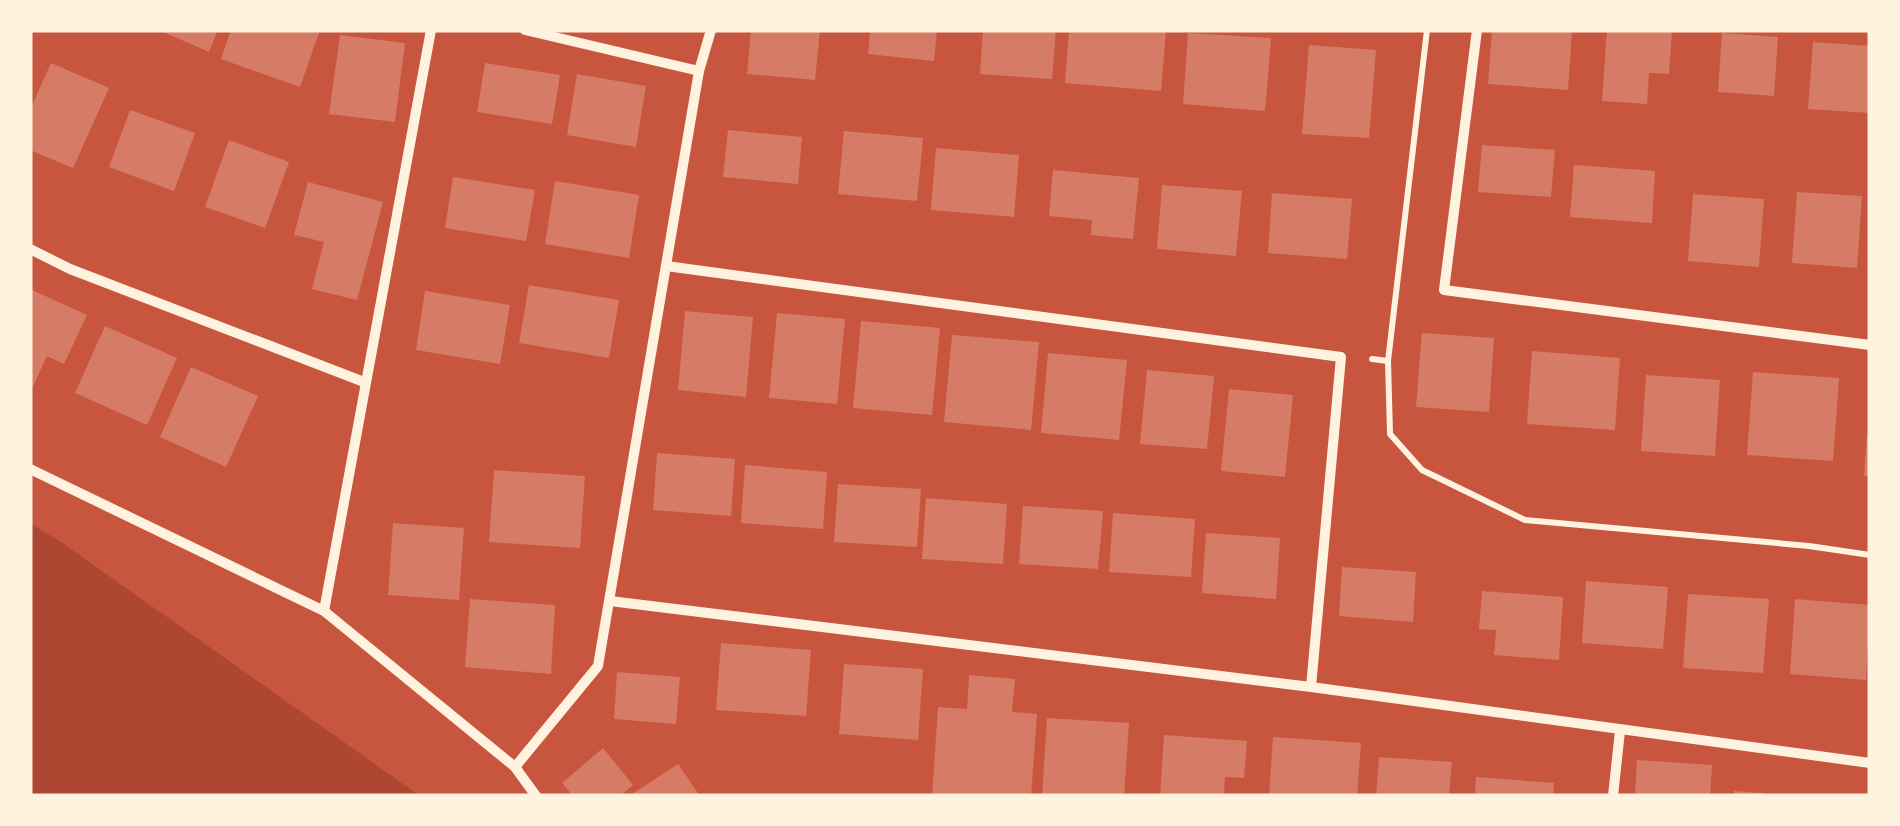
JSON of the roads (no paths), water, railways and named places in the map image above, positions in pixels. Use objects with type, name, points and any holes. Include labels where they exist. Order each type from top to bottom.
[{"type":"street","points":[[324,612],[431,30]]},
{"type":"street","points":[[525,30],[699,71]]},
{"type":"street","points":[[515,768],[598,666],[699,71],[710,30]]},
{"type":"street","points":[[1477,30],[1444,290],[1870,345]]},
{"type":"street","points":[[30,249],[364,382]]},
{"type":"street","points":[[666,266],[1341,357],[1311,687]]},
{"type":"street","points":[[30,469],[324,612],[515,768],[536,796]]},
{"type":"street","points":[[610,601],[1311,687],[1870,763]]},
{"type":"street","points":[[1613,796],[1620,731]]}]
